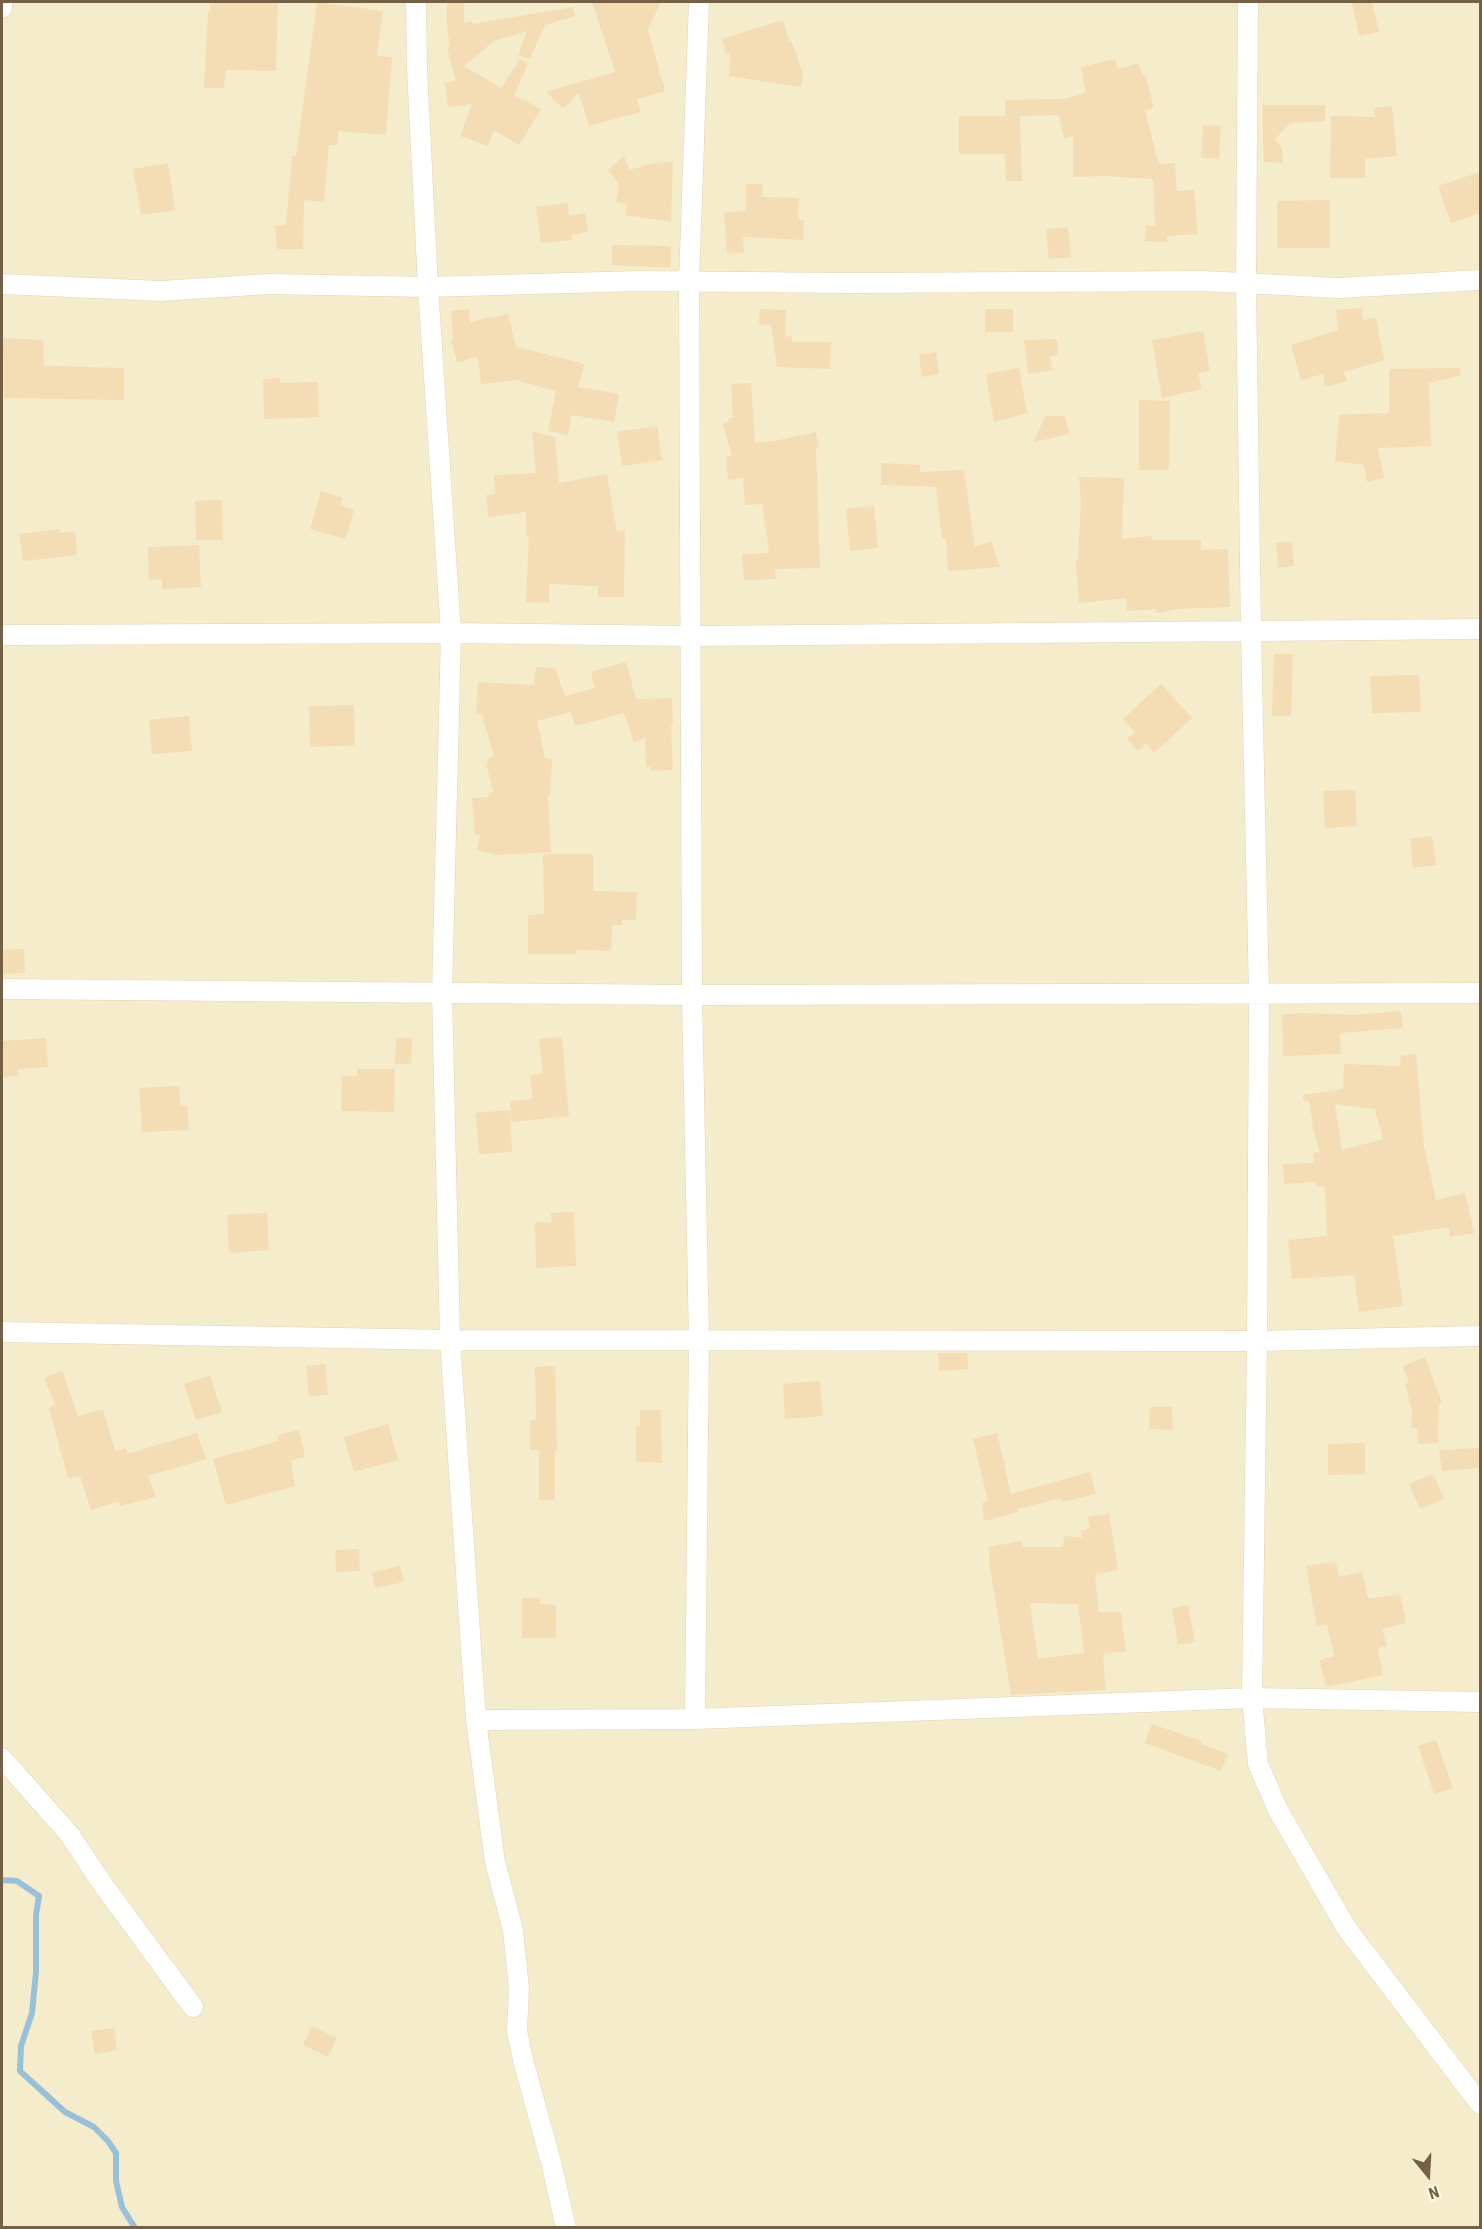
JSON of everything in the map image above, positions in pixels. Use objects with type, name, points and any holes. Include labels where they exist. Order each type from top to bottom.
[{"type":"street","points":[[2,2],[2,8]]},
{"type":"street","points":[[416,2],[417,69],[428,287],[451,633],[442,993],[450,1340],[476,1720],[495,1862],[513,1930],[519,1989],[517,2031],[566,2228]]},
{"type":"street","points":[[695,1719],[699,1339],[692,995],[689,281],[699,2]]},
{"type":"street","points":[[1248,2],[1246,283],[1259,994],[1252,1698],[1258,1764],[1278,1810],[1347,1929],[1480,2104]]},
{"type":"street","points":[[2,284],[161,291],[268,284],[428,287],[639,281],[852,283],[1203,281],[1339,288],[1480,280]]},
{"type":"street","points":[[2,635],[451,633],[691,636],[1480,629]]},
{"type":"street","points":[[2,989],[692,995],[1480,993]]},
{"type":"street","points":[[2,1332],[450,1340],[1257,1341],[1480,1336]]},
{"type":"street","points":[[476,1720],[695,1719],[1252,1698],[1480,1702]]},
{"type":"street","points":[[2,1758],[70,1835],[101,1882],[193,2007]]},
{"type":"shaded area","points":[[2,2],[1480,2],[1480,2227],[2,2227]]},
{"type":"building","points":[[209,2],[278,2],[276,71],[226,70],[224,88],[204,88],[208,12],[211,12]]},
{"type":"building","points":[[317,2],[383,11],[377,56],[392,57],[386,135],[338,131],[338,145],[329,145],[324,202],[304,200],[303,249],[277,249],[275,226],[286,225],[292,156],[296,156]]},
{"type":"building","points":[[447,2],[464,2],[464,23],[472,21],[473,24],[573,7],[575,16],[545,25],[530,59],[518,55],[527,31],[494,41],[464,66],[501,88],[520,59],[528,64],[514,95],[541,109],[519,145],[494,130],[488,146],[460,136],[472,104],[448,107],[445,83],[456,81],[447,47],[450,46]]},
{"type":"building","points":[[592,2],[661,2],[648,29],[665,91],[637,99],[640,112],[589,126],[579,93],[563,109],[546,92],[615,72]]},
{"type":"building","points":[[1352,2],[1372,2],[1379,32],[1359,36]]},
{"type":"building","points":[[783,20],[789,43],[792,42],[803,74],[801,87],[729,76],[730,53],[726,55],[722,39]]},
{"type":"building","points":[[1115,59],[1118,69],[1139,63],[1142,75],[1145,75],[1154,108],[1145,110],[1159,164],[1175,163],[1177,191],[1194,190],[1198,234],[1167,236],[1167,242],[1145,241],[1146,226],[1155,226],[1153,179],[1073,177],[1073,136],[1064,138],[1059,115],[1020,116],[1022,181],[1006,181],[1005,154],[959,154],[959,116],[1005,116],[1005,100],[1064,99],[1086,93],[1081,67]]},
{"type":"building","points":[[1262,105],[1325,105],[1325,121],[1290,123],[1275,139],[1282,148],[1283,163],[1264,162]]},
{"type":"building","points":[[1392,106],[1397,156],[1365,159],[1365,178],[1330,178],[1331,116],[1375,117],[1374,108]]},
{"type":"building","points":[[1203,125],[1221,126],[1219,159],[1201,158]]},
{"type":"building","points":[[624,156],[629,170],[654,163],[673,162],[671,222],[625,215],[627,204],[616,202],[619,184],[608,170]]},
{"type":"building","points":[[168,163],[175,210],[141,215],[133,169]]},
{"type":"building","points":[[1480,172],[1480,213],[1451,223],[1438,186]]},
{"type":"building","points":[[746,184],[763,184],[762,197],[799,198],[798,220],[804,220],[803,240],[743,237],[744,252],[727,254],[724,213],[746,211]]},
{"type":"building","points":[[1330,200],[1330,248],[1277,248],[1277,201]]},
{"type":"building","points":[[568,203],[569,216],[585,213],[588,232],[572,235],[572,240],[541,243],[536,207]]},
{"type":"building","points":[[1068,227],[1071,257],[1049,259],[1046,229]]},
{"type":"building","points":[[612,245],[671,246],[671,268],[612,265]]},
{"type":"building","points":[[1362,308],[1363,320],[1376,318],[1384,360],[1344,372],[1347,381],[1325,387],[1323,374],[1301,380],[1291,345],[1338,330],[1336,310]]},
{"type":"building","points":[[469,309],[470,323],[491,316],[492,318],[508,314],[516,347],[585,364],[578,387],[619,394],[614,422],[572,415],[568,435],[548,431],[556,391],[516,380],[481,384],[478,357],[457,362],[451,340],[453,339],[451,311]]},
{"type":"building","points":[[760,309],[786,310],[785,337],[791,336],[792,342],[831,342],[830,369],[777,367],[771,325],[759,324]]},
{"type":"building","points":[[985,309],[1013,309],[1013,332],[985,332]]},
{"type":"building","points":[[1203,331],[1210,371],[1198,373],[1202,389],[1162,398],[1152,340]]},
{"type":"building","points":[[3,338],[43,340],[44,366],[124,368],[124,400],[4,398]]},
{"type":"building","points":[[1057,339],[1058,355],[1050,356],[1052,370],[1028,374],[1024,340]]},
{"type":"building","points":[[936,352],[939,374],[922,377],[919,355]]},
{"type":"building","points":[[1019,368],[1027,413],[994,422],[986,374]]},
{"type":"building","points":[[1460,368],[1461,375],[1429,383],[1431,446],[1378,448],[1384,478],[1367,482],[1364,465],[1335,461],[1339,415],[1389,413],[1389,369]]},
{"type":"building","points":[[280,378],[280,383],[318,382],[319,417],[264,419],[263,379]]},
{"type":"building","points":[[751,383],[755,443],[816,432],[819,448],[816,449],[820,568],[775,569],[776,579],[744,580],[742,554],[769,553],[762,504],[745,505],[743,478],[728,480],[726,457],[732,456],[723,424],[729,422],[728,419],[733,417],[731,384]]},
{"type":"building","points":[[1139,400],[1170,401],[1169,470],[1139,470]]},
{"type":"building","points":[[1045,416],[1065,416],[1069,434],[1034,442]]},
{"type":"building","points":[[657,426],[662,460],[622,466],[617,432]]},
{"type":"building","points":[[532,432],[555,437],[559,483],[607,474],[617,532],[625,530],[624,597],[598,597],[598,586],[549,584],[549,603],[526,602],[529,536],[526,536],[526,512],[488,517],[486,495],[495,494],[494,475],[536,473]]},
{"type":"building","points":[[881,463],[920,465],[920,472],[964,470],[975,547],[991,541],[1000,567],[948,571],[946,538],[942,539],[936,487],[881,485]]},
{"type":"building","points":[[1079,477],[1124,478],[1122,539],[1151,536],[1152,540],[1201,540],[1201,550],[1228,549],[1230,607],[1177,609],[1157,613],[1156,609],[1127,611],[1126,598],[1079,603],[1076,560],[1078,560],[1081,502]]},
{"type":"building","points":[[321,491],[343,498],[340,506],[354,510],[345,539],[310,529]]},
{"type":"building","points":[[222,500],[223,540],[196,540],[195,501]]},
{"type":"building","points":[[874,506],[878,548],[850,551],[846,509]]},
{"type":"building","points":[[59,529],[60,533],[75,531],[77,555],[23,561],[19,534]]},
{"type":"building","points":[[1292,542],[1294,566],[1278,568],[1276,543]]},
{"type":"building","points":[[199,545],[201,587],[162,589],[162,579],[149,580],[148,547]]},
{"type":"building","points":[[1274,654],[1293,654],[1291,716],[1272,716]]},
{"type":"building","points":[[626,662],[636,699],[672,698],[673,770],[651,771],[651,767],[646,767],[645,738],[634,742],[624,713],[575,726],[571,712],[537,721],[545,758],[552,759],[550,796],[548,795],[551,852],[497,855],[477,850],[480,835],[475,835],[472,798],[489,797],[489,793],[494,792],[486,764],[487,759],[494,757],[482,714],[476,714],[478,682],[534,685],[536,667],[555,668],[565,696],[595,688],[591,672]]},
{"type":"building","points":[[1419,675],[1421,712],[1372,713],[1370,676]]},
{"type":"building","points":[[1161,684],[1192,718],[1154,753],[1146,744],[1138,751],[1127,739],[1135,732],[1123,719]]},
{"type":"building","points":[[354,705],[355,745],[310,747],[309,706]]},
{"type":"building","points":[[189,716],[192,751],[152,754],[149,720]]},
{"type":"building","points":[[1355,790],[1357,826],[1325,828],[1323,791]]},
{"type":"building","points":[[1432,836],[1436,865],[1413,868],[1410,839]]},
{"type":"building","points":[[543,854],[593,854],[593,891],[637,892],[636,920],[622,920],[622,925],[612,925],[611,951],[576,950],[577,954],[528,954],[528,915],[544,914]]},
{"type":"building","points":[[24,949],[25,973],[2,974],[2,950]]},
{"type":"building","points":[[1401,1011],[1403,1028],[1340,1033],[1341,1054],[1283,1056],[1282,1015],[1299,1013],[1356,1015]]},
{"type":"building","points":[[562,1037],[569,1116],[511,1122],[510,1101],[533,1099],[530,1075],[543,1073],[539,1039]]},
{"type":"building","points":[[46,1038],[48,1067],[18,1069],[18,1076],[2,1077],[2,1041]]},
{"type":"building","points":[[396,1038],[412,1038],[411,1064],[395,1064]]},
{"type":"building","points":[[1416,1054],[1424,1146],[1436,1200],[1465,1193],[1474,1233],[1450,1237],[1449,1227],[1393,1236],[1403,1306],[1359,1312],[1354,1275],[1292,1279],[1288,1240],[1327,1236],[1325,1186],[1317,1187],[1316,1182],[1284,1184],[1283,1164],[1314,1163],[1313,1153],[1320,1152],[1309,1101],[1303,1100],[1303,1095],[1343,1089],[1344,1064],[1401,1066],[1400,1056]],"holes":[[[1335,1104],[1375,1109],[1383,1139],[1342,1150]]]},
{"type":"building","points":[[357,1069],[395,1069],[394,1112],[341,1111],[342,1076],[357,1076]]},
{"type":"building","points":[[179,1086],[180,1106],[187,1105],[189,1130],[142,1132],[139,1088]]},
{"type":"building","points":[[510,1110],[512,1152],[479,1154],[476,1113]]},
{"type":"building","points":[[574,1212],[576,1266],[536,1268],[535,1222],[551,1222],[551,1213]]},
{"type":"building","points":[[267,1213],[269,1250],[229,1253],[227,1215]]},
{"type":"building","points":[[938,1353],[967,1353],[968,1369],[939,1371]]},
{"type":"building","points":[[1425,1357],[1442,1403],[1439,1405],[1438,1443],[1418,1444],[1417,1428],[1411,1428],[1412,1410],[1405,1384],[1409,1383],[1403,1366]]},
{"type":"building","points":[[325,1364],[328,1395],[309,1396],[306,1366]]},
{"type":"building","points":[[555,1366],[557,1450],[555,1450],[555,1500],[539,1500],[539,1450],[530,1450],[530,1421],[536,1420],[535,1367]]},
{"type":"building","points":[[62,1371],[78,1416],[103,1409],[115,1451],[126,1448],[127,1454],[197,1433],[206,1459],[148,1476],[156,1497],[120,1506],[119,1501],[91,1510],[80,1476],[68,1478],[49,1407],[55,1405],[44,1378]]},
{"type":"building","points":[[210,1376],[222,1412],[196,1420],[184,1384]]},
{"type":"building","points":[[820,1381],[823,1416],[785,1419],[783,1384]]},
{"type":"building","points":[[1150,1407],[1172,1407],[1173,1430],[1149,1429]]},
{"type":"building","points":[[640,1410],[661,1410],[662,1463],[636,1462],[636,1426],[640,1426]]},
{"type":"building","points":[[388,1424],[398,1460],[354,1472],[344,1437]]},
{"type":"building","points":[[299,1430],[305,1457],[291,1460],[295,1486],[226,1505],[213,1459],[279,1441],[278,1435]]},
{"type":"building","points":[[997,1433],[1011,1494],[1090,1472],[1096,1494],[1062,1502],[1061,1498],[984,1521],[982,1503],[988,1501],[973,1439]]},
{"type":"building","points":[[1365,1443],[1365,1474],[1328,1475],[1328,1444]]},
{"type":"building","points":[[1480,1448],[1480,1468],[1442,1471],[1439,1450]]},
{"type":"building","points":[[1433,1474],[1444,1499],[1420,1509],[1409,1484]]},
{"type":"building","points":[[1109,1514],[1118,1570],[1095,1574],[1099,1612],[1121,1612],[1126,1651],[1103,1654],[1106,1690],[1011,1695],[989,1562],[989,1547],[1022,1541],[1023,1547],[1063,1547],[1064,1536],[1082,1538],[1081,1530],[1090,1529],[1088,1517]],"holes":[[[1030,1603],[1078,1604],[1084,1653],[1038,1659]]]},
{"type":"building","points":[[359,1549],[360,1571],[336,1572],[335,1550]]},
{"type":"building","points":[[1336,1562],[1339,1577],[1362,1572],[1368,1599],[1400,1594],[1406,1623],[1382,1629],[1387,1646],[1378,1648],[1383,1675],[1326,1687],[1319,1660],[1334,1656],[1327,1624],[1317,1627],[1306,1566]]},
{"type":"building","points":[[400,1566],[404,1582],[375,1588],[372,1572]]},
{"type":"building","points":[[522,1598],[540,1598],[540,1604],[556,1605],[556,1638],[522,1638]]},
{"type":"building","points":[[1188,1605],[1195,1642],[1178,1645],[1172,1608]]},
{"type":"building","points":[[1152,1724],[1202,1741],[1201,1744],[1228,1754],[1221,1771],[1145,1743]]},
{"type":"building","points":[[1436,1740],[1453,1788],[1434,1794],[1418,1746]]},
{"type":"building","points":[[312,2026],[337,2038],[328,2057],[303,2045]]},
{"type":"building","points":[[114,2028],[117,2050],[95,2054],[91,2031]]},
{"type":"waterway","points":[[2,1880],[17,1881],[39,1896],[36,1915],[36,1972],[32,2013],[21,2046],[20,2071],[65,2112],[94,2127],[108,2141],[116,2153],[116,2181],[122,2207],[135,2228]]}]
